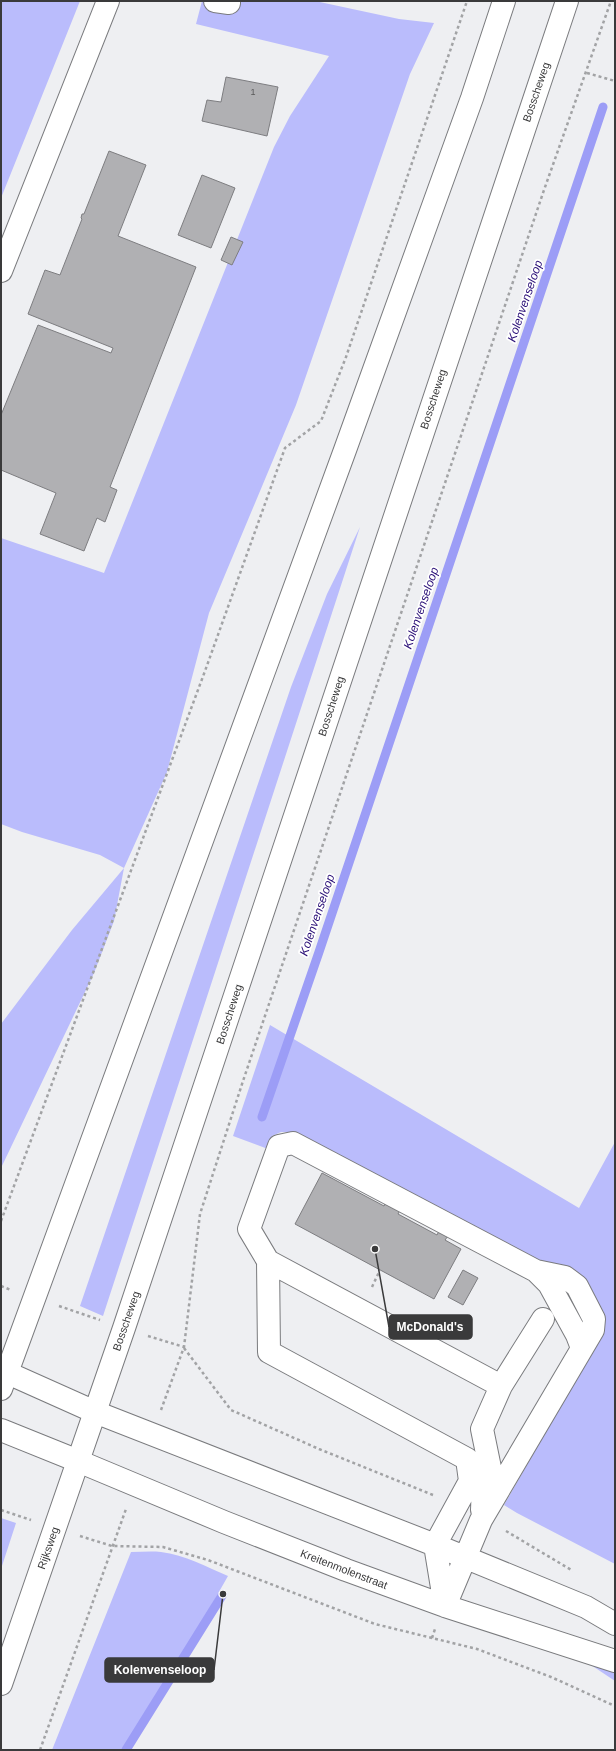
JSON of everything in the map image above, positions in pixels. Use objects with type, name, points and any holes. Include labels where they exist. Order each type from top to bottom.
[{"type":"main road","points":[[1,271],[108,1]]},
{"type":"main road","points":[[504,1],[472,98],[353,427],[35,1298],[3,1377],[435,1545],[586,1607],[615,1624]]},
{"type":"main road","name":"Bosscheweg","points":[[95,1412],[567,1]]},
{"type":"main road","points":[[293,1143],[536,1271],[565,1277],[577,1286],[595,1322],[593,1330],[481,1520],[445,1606],[435,1545],[470,1481],[467,1459],[269,1352],[268,1261],[249,1229],[279,1146],[293,1143]]},
{"type":"main road","points":[[268,1261],[501,1386]]},
{"type":"main road","points":[[481,1520],[483,1486],[490,1468],[482,1429],[501,1386],[543,1319]]},
{"type":"main road","name":"Rijksweg","points":[[1,1684],[95,1412]]},
{"type":"main road","name":"Kreitenmolenstraat","points":[[1,1430],[231,1525],[346,1570],[445,1606],[615,1661]]},
{"type":"path","points":[[1,1221],[205,671],[285,448],[321,421],[343,365],[467,1]]},
{"type":"path","points":[[184,1347],[200,1214],[243,1081],[539,205],[587,73],[611,1]]},
{"type":"path","points":[[587,73],[615,81]]},
{"type":"path","points":[[1,1286],[184,1347],[231,1410],[319,1448],[392,1477],[456,1506]]},
{"type":"path","points":[[481,1520],[500,1528],[574,1572]]},
{"type":"path","points":[[40,1750],[112,1546],[163,1547],[208,1560],[375,1624],[477,1649],[551,1677],[615,1706]]},
{"type":"shaded area","points":[[1,1],[80,1],[1,198]]},
{"type":"shaded area","points":[[202,1],[315,1],[399,19],[434,23],[410,74],[296,405],[209,613],[167,772],[124,868],[100,855],[22,832],[1,824],[1,538],[104,573],[274,147],[290,116],[329,56],[196,24]]},
{"type":"shaded area","points":[[360,527],[103,1316],[80,1306],[291,687],[327,594]]},
{"type":"shaded area","points":[[124,868],[114,921],[94,973],[1,1168],[1,1024],[72,930]]},
{"type":"shaded area","points":[[270,1025],[579,1208],[615,1142],[615,1564],[504,1505],[552,1421],[603,1324],[551,1267],[291,1132],[281,1132],[272,1136],[268,1149],[233,1136]]},
{"type":"shaded area","points":[[1,1518],[16,1523],[1,1569]]},
{"type":"shaded area","points":[[131,1552],[157,1552],[179,1556],[228,1576],[129,1750],[52,1750]]},
{"type":"shaded area","points":[[588,1663],[615,1673],[615,1681]]},
{"type":"building","points":[[226,77],[278,87],[267,136],[202,121],[207,100],[221,102]]},
{"type":"building","points":[[109,151],[146,165],[118,236],[196,267],[110,487],[117,490],[105,522],[97,518],[84,551],[40,534],[56,493],[1,470],[1,415],[38,325],[111,353],[113,348],[28,314],[45,270],[60,275],[82,219],[82,214],[84,214]]},
{"type":"building","points":[[202,175],[235,188],[211,248],[178,235]]},
{"type":"building","points":[[231,237],[243,242],[232,265],[221,260]]},
{"type":"building","points":[[322,1173],[384,1206],[386,1202],[400,1210],[398,1214],[437,1235],[439,1231],[448,1236],[445,1240],[461,1249],[434,1299],[295,1224]]},
{"type":"building","points":[[463,1270],[478,1278],[463,1305],[448,1297]]},
{"type":"waterway","name":"Kolenvenseloop","points":[[262,1117],[319,952],[603,107]]},
{"type":"waterway","name":"Kolenvenseloop","points":[[126,1750],[223,1594]]},
{"type":"place","name":"McDonald's","points":[[375,1249]]},
{"type":"place","name":"Kolenvenseloop","points":[[223,1594]]}]
